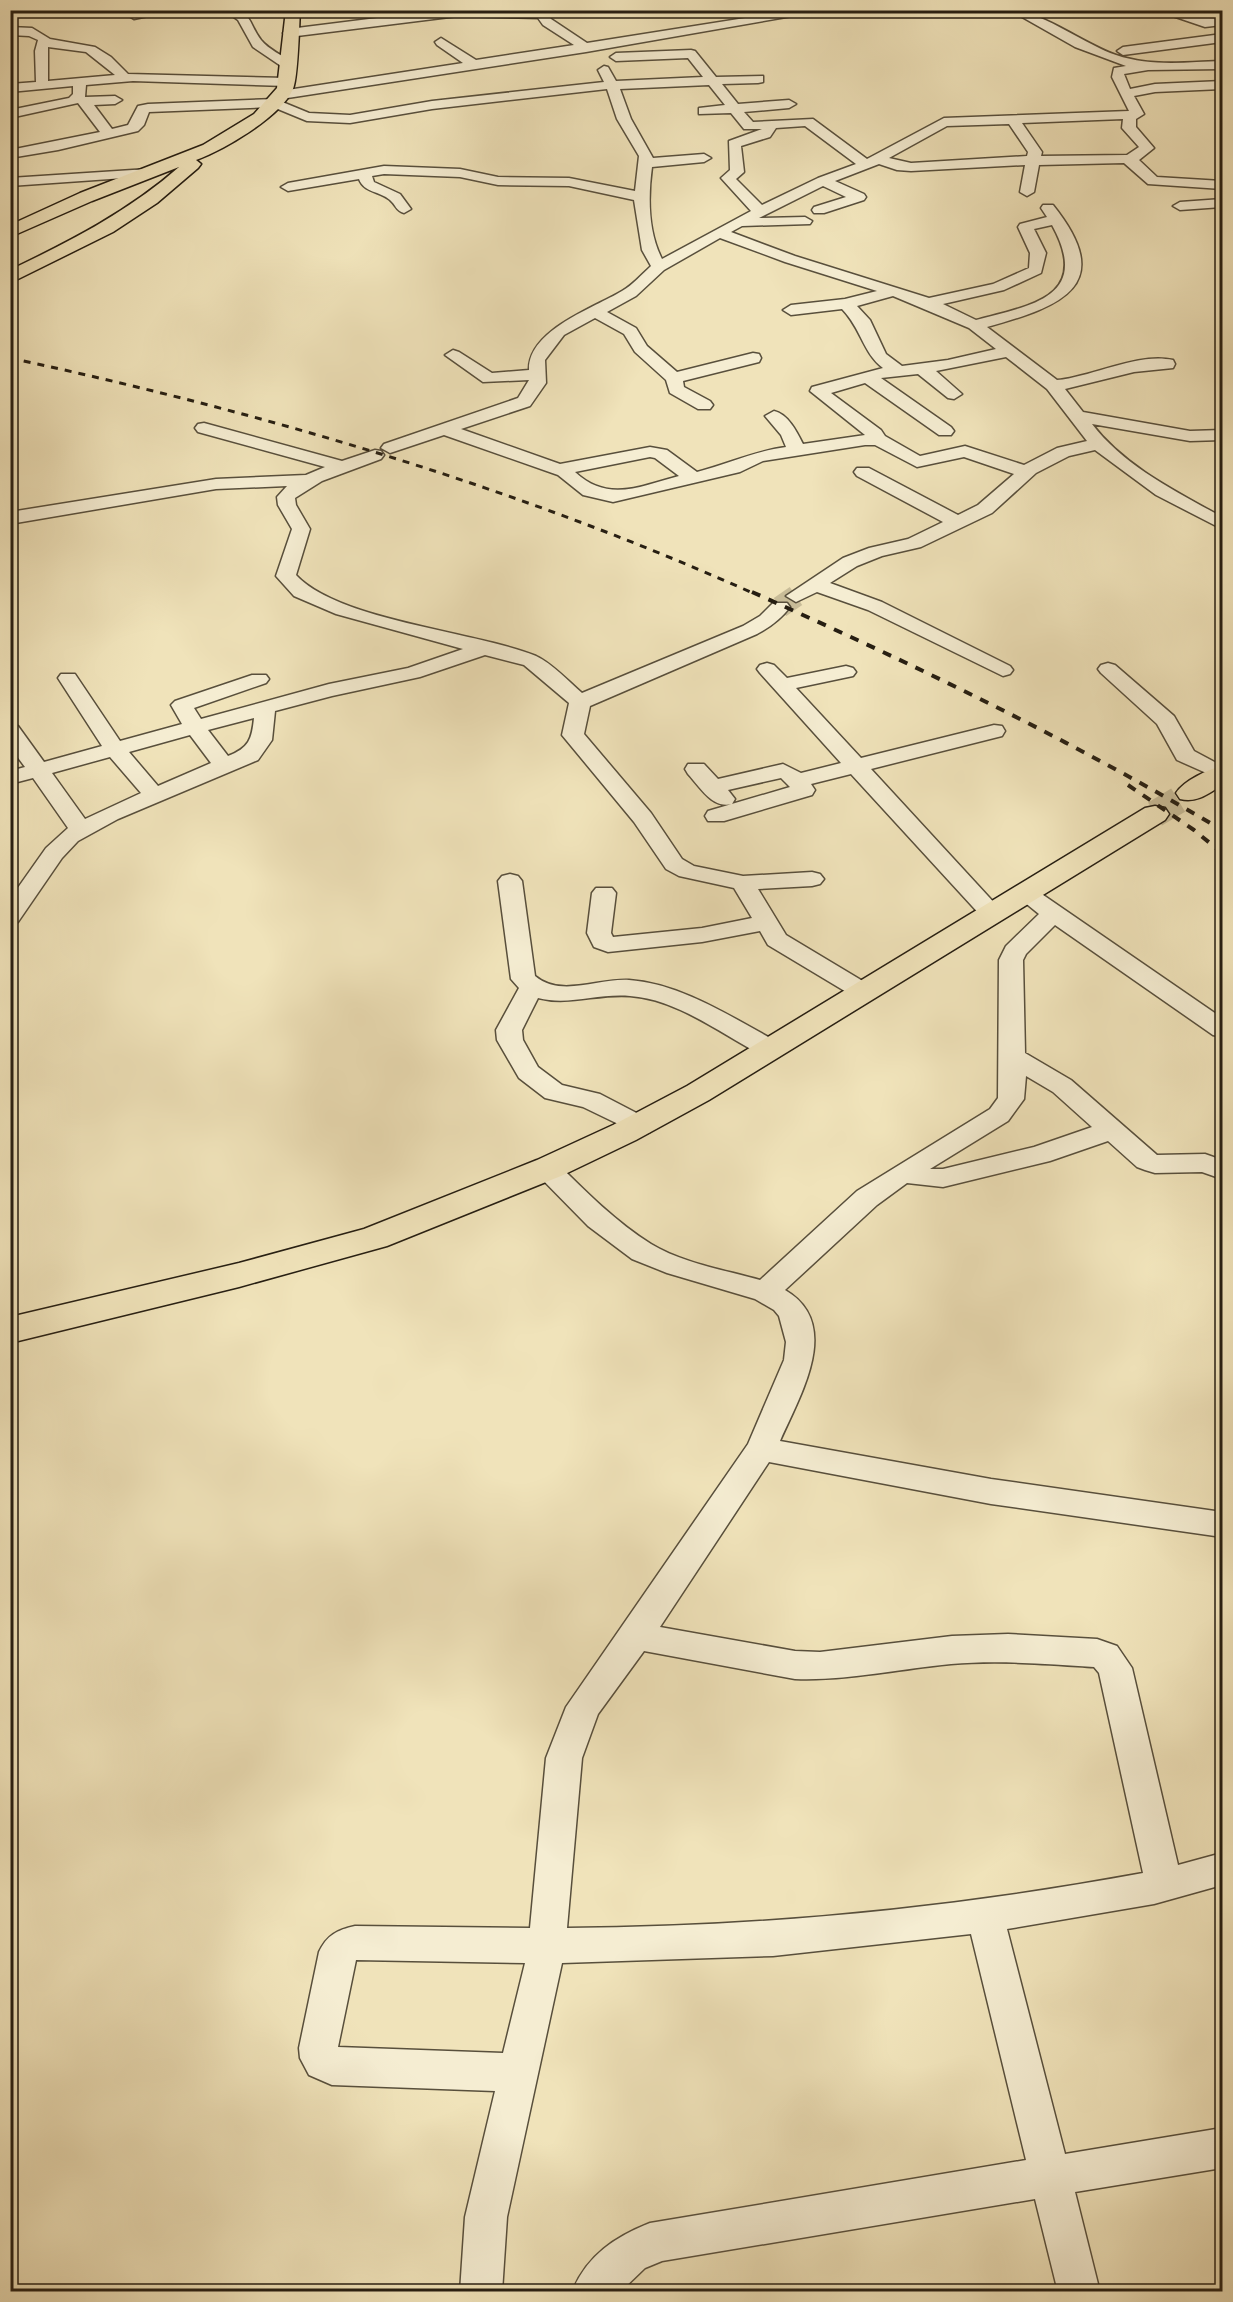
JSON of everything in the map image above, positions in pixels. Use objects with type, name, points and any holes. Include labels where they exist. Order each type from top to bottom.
[{"type":"main road","points":[[15,227],[209,149],[247,126],[284,84],[293,10]]},
{"type":"main road","points":[[10,277],[84,243],[126,218],[174,183],[209,149]]},
{"type":"main road","points":[[1190,793],[1222,774]]},
{"type":"main road","points":[[10,1330],[301,1259],[378,1237],[547,1170],[640,1126],[717,1083],[769,1048],[1155,814]]},
{"type":"street","points":[[122,25],[120,19],[128,12],[171,10]]},
{"type":"street","points":[[230,10],[243,18],[257,44],[307,117],[350,119],[387,111],[612,85],[758,80]]},
{"type":"street","points":[[376,10],[383,22]]},
{"type":"street","points":[[722,10],[748,21]]},
{"type":"street","points":[[10,88],[79,81],[157,77],[334,88],[473,64],[594,50],[748,21],[821,10]]},
{"type":"street","points":[[1017,10],[1069,39],[1104,54],[1148,66]]},
{"type":"street","points":[[1161,10],[1216,23]]},
{"type":"street","points":[[289,33],[458,12],[512,15],[538,12],[594,50],[612,85],[624,119],[646,156],[647,163],[641,197],[650,250],[659,267]]},
{"type":"street","points":[[480,23],[511,19],[512,15]]},
{"type":"street","points":[[1165,46],[1167,34],[1203,29],[1216,23]]},
{"type":"street","points":[[10,31],[36,33],[44,39],[40,46],[42,84]]},
{"type":"street","points":[[1104,54],[1222,38]]},
{"type":"street","points":[[441,42],[473,64]]},
{"type":"street","points":[[40,46],[72,44],[96,50],[125,78]]},
{"type":"street","points":[[594,50],[691,54],[749,126],[808,122],[872,162],[897,166],[1034,160],[1130,160],[1147,148],[1130,123]]},
{"type":"street","points":[[1086,131],[1130,123],[1137,114],[1118,76],[1118,71],[1148,66],[1222,65]]},
{"type":"street","points":[[148,108],[157,77]]},
{"type":"street","points":[[79,81],[80,100],[109,134]]},
{"type":"street","points":[[10,154],[69,144],[137,125],[143,110],[148,108],[284,84],[321,81],[334,88]]},
{"type":"street","points":[[515,81],[532,94]]},
{"type":"street","points":[[1128,96],[1155,88],[1222,85]]},
{"type":"street","points":[[1128,96],[1219,99]]},
{"type":"street","points":[[10,114],[80,100],[115,100]]},
{"type":"street","points":[[704,111],[789,104]]},
{"type":"street","points":[[580,702],[531,660],[343,610],[295,587],[286,576],[301,530],[287,505],[286,497],[292,490],[344,467],[443,429],[524,402],[538,383],[537,360],[549,341],[558,332],[630,293],[659,267],[719,232],[823,181],[872,162],[944,122],[1013,119],[1130,123]]},
{"type":"street","points":[[1013,119],[1032,147],[1034,160],[1028,192]]},
{"type":"street","points":[[759,212],[728,178],[737,172],[734,144],[765,134],[772,125]]},
{"type":"street","points":[[69,144],[77,158]]},
{"type":"street","points":[[647,163],[704,158]]},
{"type":"street","points":[[1130,160],[1153,181],[1222,185]]},
{"type":"street","points":[[288,187],[364,172],[460,173],[498,181],[569,182],[641,197]]},
{"type":"street","points":[[364,172],[368,184],[395,197],[404,209]]},
{"type":"street","points":[[10,182],[148,173]]},
{"type":"street","points":[[819,210],[859,197],[823,181]]},
{"type":"street","points":[[1180,206],[1222,203]]},
{"type":"street","points":[[928,303],[1002,285],[1030,275],[1036,270],[1038,253],[1025,227],[1053,214],[1074,251],[1077,266],[1067,289],[1033,307],[975,325]]},
{"type":"street","points":[[736,223],[805,221]]},
{"type":"street","points":[[719,232],[790,259],[928,303],[975,325],[1053,386],[1080,417],[1098,444],[1162,491],[1222,524]]},
{"type":"street","points":[[697,245],[717,252]]},
{"type":"street","points":[[791,310],[846,304],[894,291]]},
{"type":"street","points":[[846,304],[862,320],[879,357],[897,370]]},
{"type":"street","points":[[596,312],[630,331],[641,350],[674,378],[676,389],[704,405]]},
{"type":"street","points":[[1011,351],[867,376],[818,391],[875,434],[879,440],[917,462],[965,452],[1026,472]]},
{"type":"street","points":[[453,354],[489,378],[537,374]]},
{"type":"street","points":[[674,378],[753,358]]},
{"type":"street","points":[[1053,386],[1076,383],[1133,367],[1167,364]]},
{"type":"street","points":[[921,368],[954,394]]},
{"type":"street","points":[[867,376],[945,431]]},
{"type":"street","points":[[774,416],[789,433],[797,451]]},
{"type":"street","points":[[1080,417],[1191,436],[1222,435]]},
{"type":"street","points":[[204,428],[272,445],[344,467]]},
{"type":"street","points":[[443,429],[564,471],[579,488],[611,497],[734,468],[752,457],[879,440]]},
{"type":"street","points":[[580,702],[750,630],[850,562],[876,552],[914,543],[993,503],[1026,472],[1063,452],[1098,444]]},
{"type":"street","points":[[564,471],[656,452],[692,477]]},
{"type":"street","points":[[863,472],[957,522]]},
{"type":"street","points":[[10,518],[216,484],[314,479]]},
{"type":"street","points":[[814,585],[874,606],[1003,669]]},
{"type":"street","points":[[10,778],[329,690],[412,673],[484,648]]},
{"type":"street","points":[[767,669],[991,913]]},
{"type":"street","points":[[1108,669],[1166,721],[1185,755],[1222,774]]},
{"type":"street","points":[[782,686],[846,672]]},
{"type":"street","points":[[68,678],[115,749],[155,796]]},
{"type":"street","points":[[225,767],[195,727],[182,705],[259,679]]},
{"type":"street","points":[[580,702],[572,730],[573,735],[644,818],[674,864],[687,871],[743,883],[812,879]]},
{"type":"street","points":[[10,917],[21,889],[54,853],[81,830],[250,755],[260,746],[264,738],[265,710],[268,707]]},
{"type":"street","points":[[10,731],[81,830]]},
{"type":"street","points":[[796,781],[994,731]]},
{"type":"street","points":[[696,769],[713,787],[726,814],[801,793],[803,788],[786,772],[779,771],[713,787]]},
{"type":"street","points":[[510,881],[523,979],[531,989],[550,994],[628,987],[655,992],[769,1048]]},
{"type":"street","points":[[743,883],[777,940],[862,991]]},
{"type":"street","points":[[604,893],[599,933],[603,942],[608,945],[690,936],[766,923]]},
{"type":"street","points":[[1025,893],[1222,1029]]},
{"type":"street","points":[[765,1292],[841,1220],[903,1173],[999,1115],[1006,1107],[1013,1089],[1011,960],[1016,951],[1054,913]]},
{"type":"street","points":[[531,989],[509,1030],[510,1040],[528,1072],[554,1092],[591,1100],[640,1126]]},
{"type":"street","points":[[1012,1056],[1062,1086],[1151,1163],[1205,1162],[1222,1170]]},
{"type":"street","points":[[903,1173],[927,1178],[943,1178],[1040,1155],[1112,1130]]},
{"type":"street","points":[[481,2292],[486,2217],[547,1947],[564,1758],[583,1707],[636,1636],[761,1449],[799,1360],[801,1341],[792,1312],[784,1303],[765,1292],[677,1266],[642,1252],[598,1219],[547,1170]]},
{"type":"street","points":[[761,1449],[889,1476],[1016,1497],[1222,1525]]},
{"type":"street","points":[[636,1636],[795,1665],[820,1666],[952,1650],[1008,1648],[1089,1652],[1105,1656],[1115,1668],[1164,1885]]},
{"type":"street","points":[[518,2073],[332,2066],[323,2063],[318,2057],[318,2048],[336,1958],[342,1948],[355,1943],[547,1947],[735,1941],[866,1931],[985,1915],[1164,1885],[1222,1869]]},
{"type":"street","points":[[985,1915],[1080,2292]]},
{"type":"street","points":[[593,2292],[614,2263],[644,2244],[1222,2148]]},
{"type":"tunnel","points":[[780,607],[796,596]]},
{"type":"tunnel","points":[[1155,814],[1190,793]]},
{"type":"railway","points":[[10,358],[201,403],[389,457],[574,520],[665,555],[755,594]]},
{"type":"railway","points":[[752,592],[991,704],[1108,765],[1222,830]]},
{"type":"railway","points":[[1128,785],[1194,830],[1222,853]]}]
